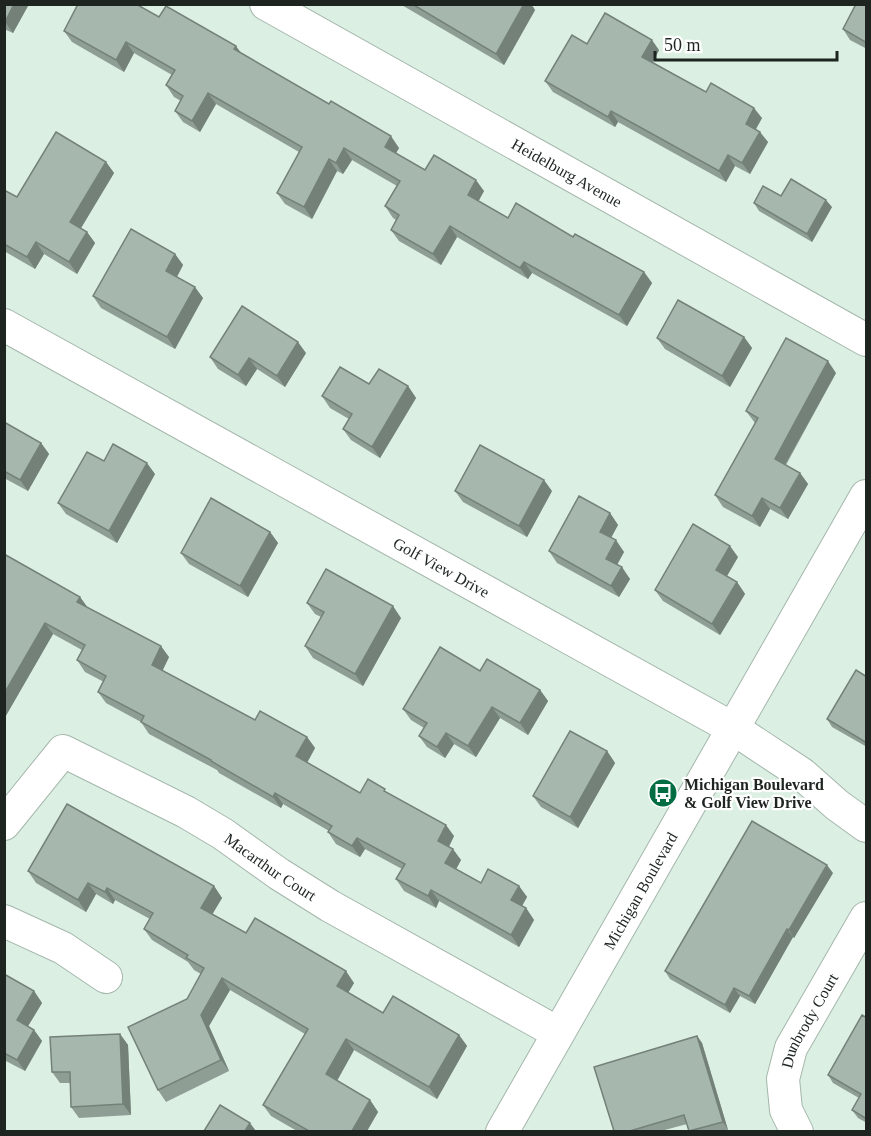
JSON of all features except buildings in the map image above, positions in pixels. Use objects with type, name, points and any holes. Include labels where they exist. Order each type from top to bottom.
[{"type":"street","name":"Heidelburg Avenue","points":[[266,4],[867,340]]},
{"type":"street","name":"Golf View Drive","points":[[4,325],[734,729],[802,774],[837,805],[867,826]]},
{"type":"street","name":"Michigan Boulevard","points":[[502,1131],[867,496]]},
{"type":"street","name":"Macarthur Court","points":[[4,824],[63,751],[186,812],[223,834],[279,874],[330,906],[558,1033]]},
{"type":"street","name":"Dunbrody Court","points":[[796,1131],[786,1110],[783,1079],[791,1048],[867,918]]},
{"type":"street","points":[[4,921],[63,948],[106,977]]},
{"type":"place","name":"Michigan Boulevard & Golf View Drive","points":[[663,793]]}]
